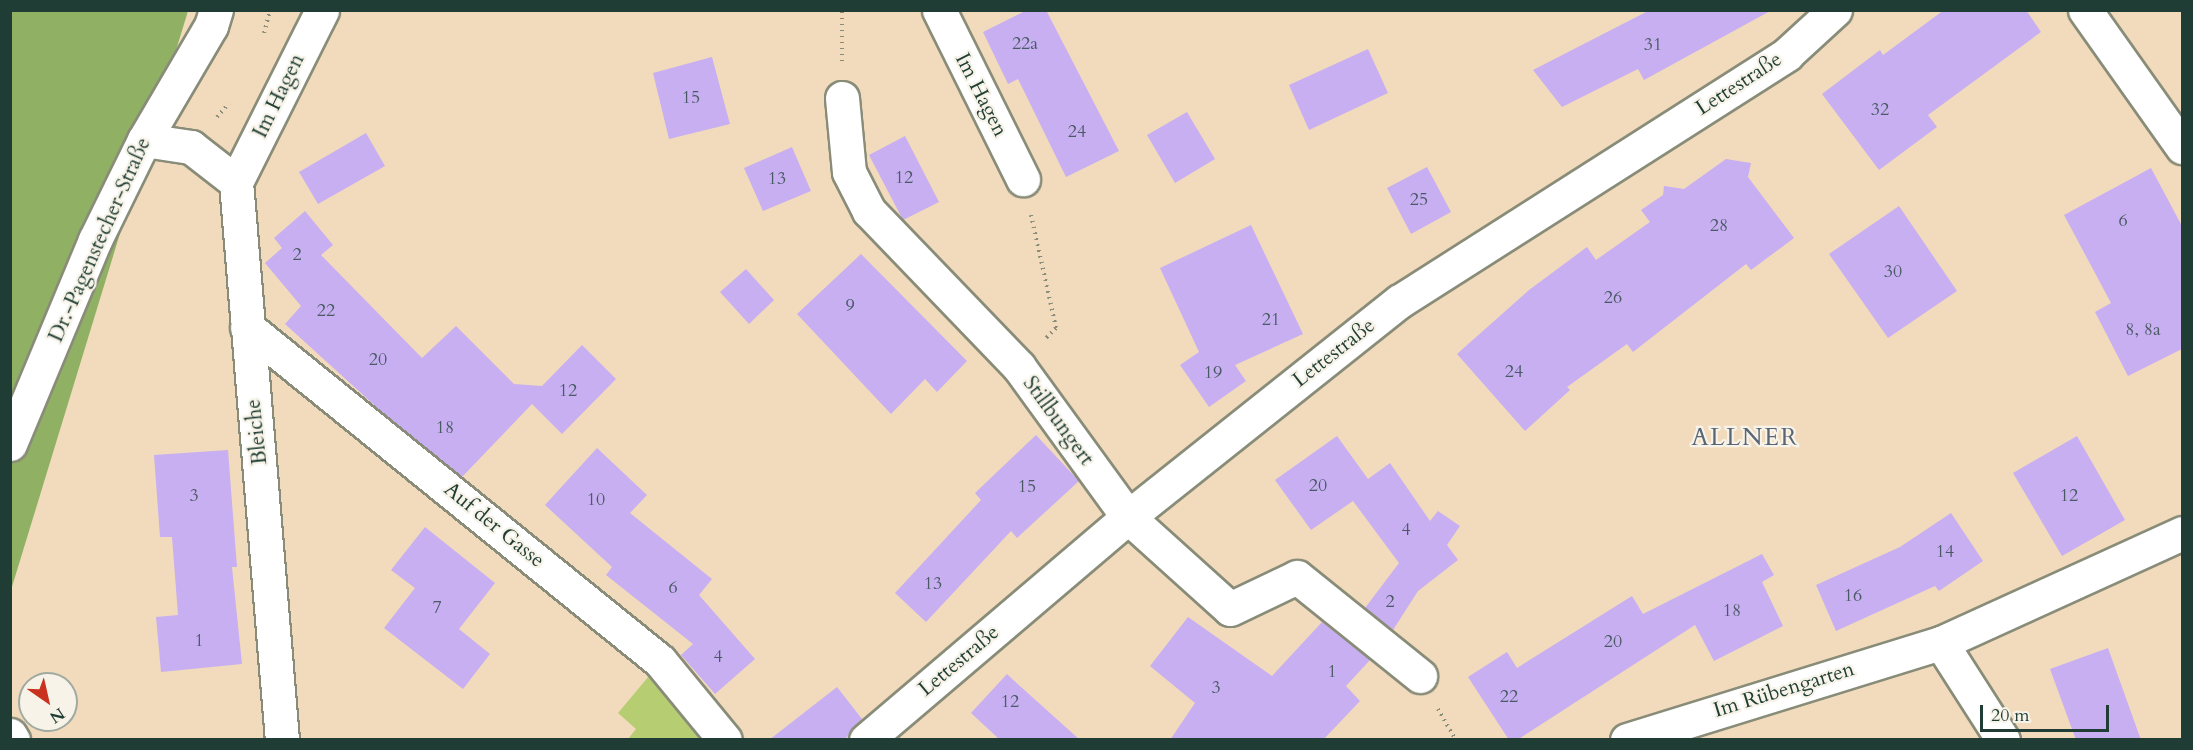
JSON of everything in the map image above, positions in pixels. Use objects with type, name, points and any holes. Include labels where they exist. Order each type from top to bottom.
[{"type":"street","name":"Dr.-Pagenstecher-Straße","points":[[10,444],[95,240],[144,140],[211,26],[216,10]]},
{"type":"street","name":"Im Hagen","points":[[236,182],[322,10]]},
{"type":"street","name":"Im Hagen","points":[[939,10],[1023,179]]},
{"type":"street","name":"Lettestraße","points":[[866,740],[1128,517],[1400,301],[1787,54],[1835,10]]},
{"type":"street","points":[[2085,10],[2182,147]]},
{"type":"street","name":"Stillbungert","points":[[842,98],[849,172],[869,211],[1019,367],[1128,517],[1230,609],[1297,577],[1420,676]]},
{"type":"street","points":[[144,140],[191,147],[236,182]]},
{"type":"street","name":"Bleiche","points":[[236,182],[282,740]]},
{"type":"street","name":"Auf der Gasse","points":[[247,327],[660,661],[725,740]]},
{"type":"street","name":"Im Rübengarten","points":[[1627,740],[1941,643],[2182,533]]},
{"type":"street","points":[[1941,643],[2003,740]]},
{"type":"street","points":[[10,735],[13,740]]},
{"type":"path","points":[[262,40],[270,10]]},
{"type":"path","points":[[842,10],[842,98]]},
{"type":"path","points":[[191,147],[235,96]]},
{"type":"path","points":[[1019,367],[1056,328],[1023,179]]},
{"type":"green space","points":[[11,11],[188,11],[11,590]]},
{"type":"green space","points":[[654,670],[715,739],[628,739],[636,729],[618,713]]},
{"type":"building","points":[[1027,10],[1046,10],[1119,151],[1066,177],[1018,79],[1008,84],[983,32]]},
{"type":"building","points":[[1650,10],[1772,10],[1644,80],[1638,69],[1562,107],[1533,70]]},
{"type":"building","points":[[1944,10],[2026,10],[2041,32],[1928,115],[1937,127],[1879,170],[1822,94],[1880,50],[1883,55]]},
{"type":"building","points":[[1368,49],[1388,93],[1309,130],[1289,85]]},
{"type":"building","points":[[712,57],[730,124],[669,139],[653,73]]},
{"type":"building","points":[[1187,112],[1215,159],[1175,183],[1147,135]]},
{"type":"building","points":[[366,133],[385,166],[318,204],[299,172]]},
{"type":"building","points":[[905,136],[939,202],[903,220],[869,155]]},
{"type":"building","points":[[792,147],[811,191],[763,211],[744,168]]},
{"type":"building","points":[[1726,159],[1751,163],[1748,177],[1794,238],[1751,270],[1746,264],[1633,352],[1627,344],[1567,387],[1570,390],[1525,431],[1457,354],[1529,290],[1587,247],[1596,260],[1650,222],[1641,210],[1663,195],[1664,186],[1684,189]]},
{"type":"building","points":[[1427,167],[1451,212],[1411,234],[1387,188]]},
{"type":"building","points":[[2151,168],[2182,226],[2182,349],[2128,376],[2095,312],[2111,303],[2064,215]]},
{"type":"building","points":[[1899,206],[1957,291],[1888,338],[1829,254]]},
{"type":"building","points":[[305,211],[333,245],[321,255],[422,358],[456,326],[514,384],[542,386],[582,345],[616,379],[562,434],[532,404],[462,477],[383,413],[285,324],[301,306],[265,263],[282,248],[274,238]]},
{"type":"building","points":[[1251,225],[1303,334],[1235,365],[1246,381],[1209,407],[1180,365],[1199,352],[1160,268]]},
{"type":"building","points":[[861,254],[967,361],[937,392],[925,379],[891,414],[797,314]]},
{"type":"building","points":[[746,269],[774,300],[749,324],[720,292]]},
{"type":"building","points":[[1036,435],[1079,481],[1017,538],[1011,531],[926,622],[895,593],[981,500],[975,493]]},
{"type":"building","points":[[1337,436],[1368,479],[1390,463],[1430,521],[1438,511],[1460,526],[1447,545],[1458,560],[1418,591],[1393,630],[1365,608],[1399,563],[1353,501],[1311,530],[1275,480]]},
{"type":"building","points":[[2077,436],[2125,520],[2062,556],[2013,473]]},
{"type":"building","points":[[597,448],[647,495],[630,513],[712,579],[699,595],[755,659],[715,694],[681,655],[693,644],[606,575],[612,567],[545,505]]},
{"type":"building","points":[[228,450],[237,567],[232,567],[242,664],[161,672],[156,617],[178,615],[172,537],[160,537],[154,455]]},
{"type":"building","points":[[1951,513],[1983,561],[1939,591],[1935,586],[1836,631],[1816,585],[1900,547]]},
{"type":"building","points":[[425,527],[495,583],[459,629],[490,654],[463,689],[384,628],[415,588],[391,570]]},
{"type":"building","points":[[1762,554],[1774,575],[1762,582],[1783,626],[1714,661],[1695,625],[1517,740],[1509,740],[1468,677],[1507,652],[1517,668],[1632,596],[1643,614]]},
{"type":"building","points":[[1188,617],[1272,676],[1322,622],[1370,660],[1346,686],[1360,701],[1323,740],[1170,740],[1195,703],[1150,666]]},
{"type":"building","points":[[2108,648],[2141,740],[2076,740],[2050,669]]},
{"type":"building","points":[[1007,674],[1080,740],[1000,740],[971,713]]},
{"type":"building","points":[[837,687],[862,719],[844,740],[769,740]]},
{"type":"district","name":"ALLNER","points":[[1745,438]]}]
